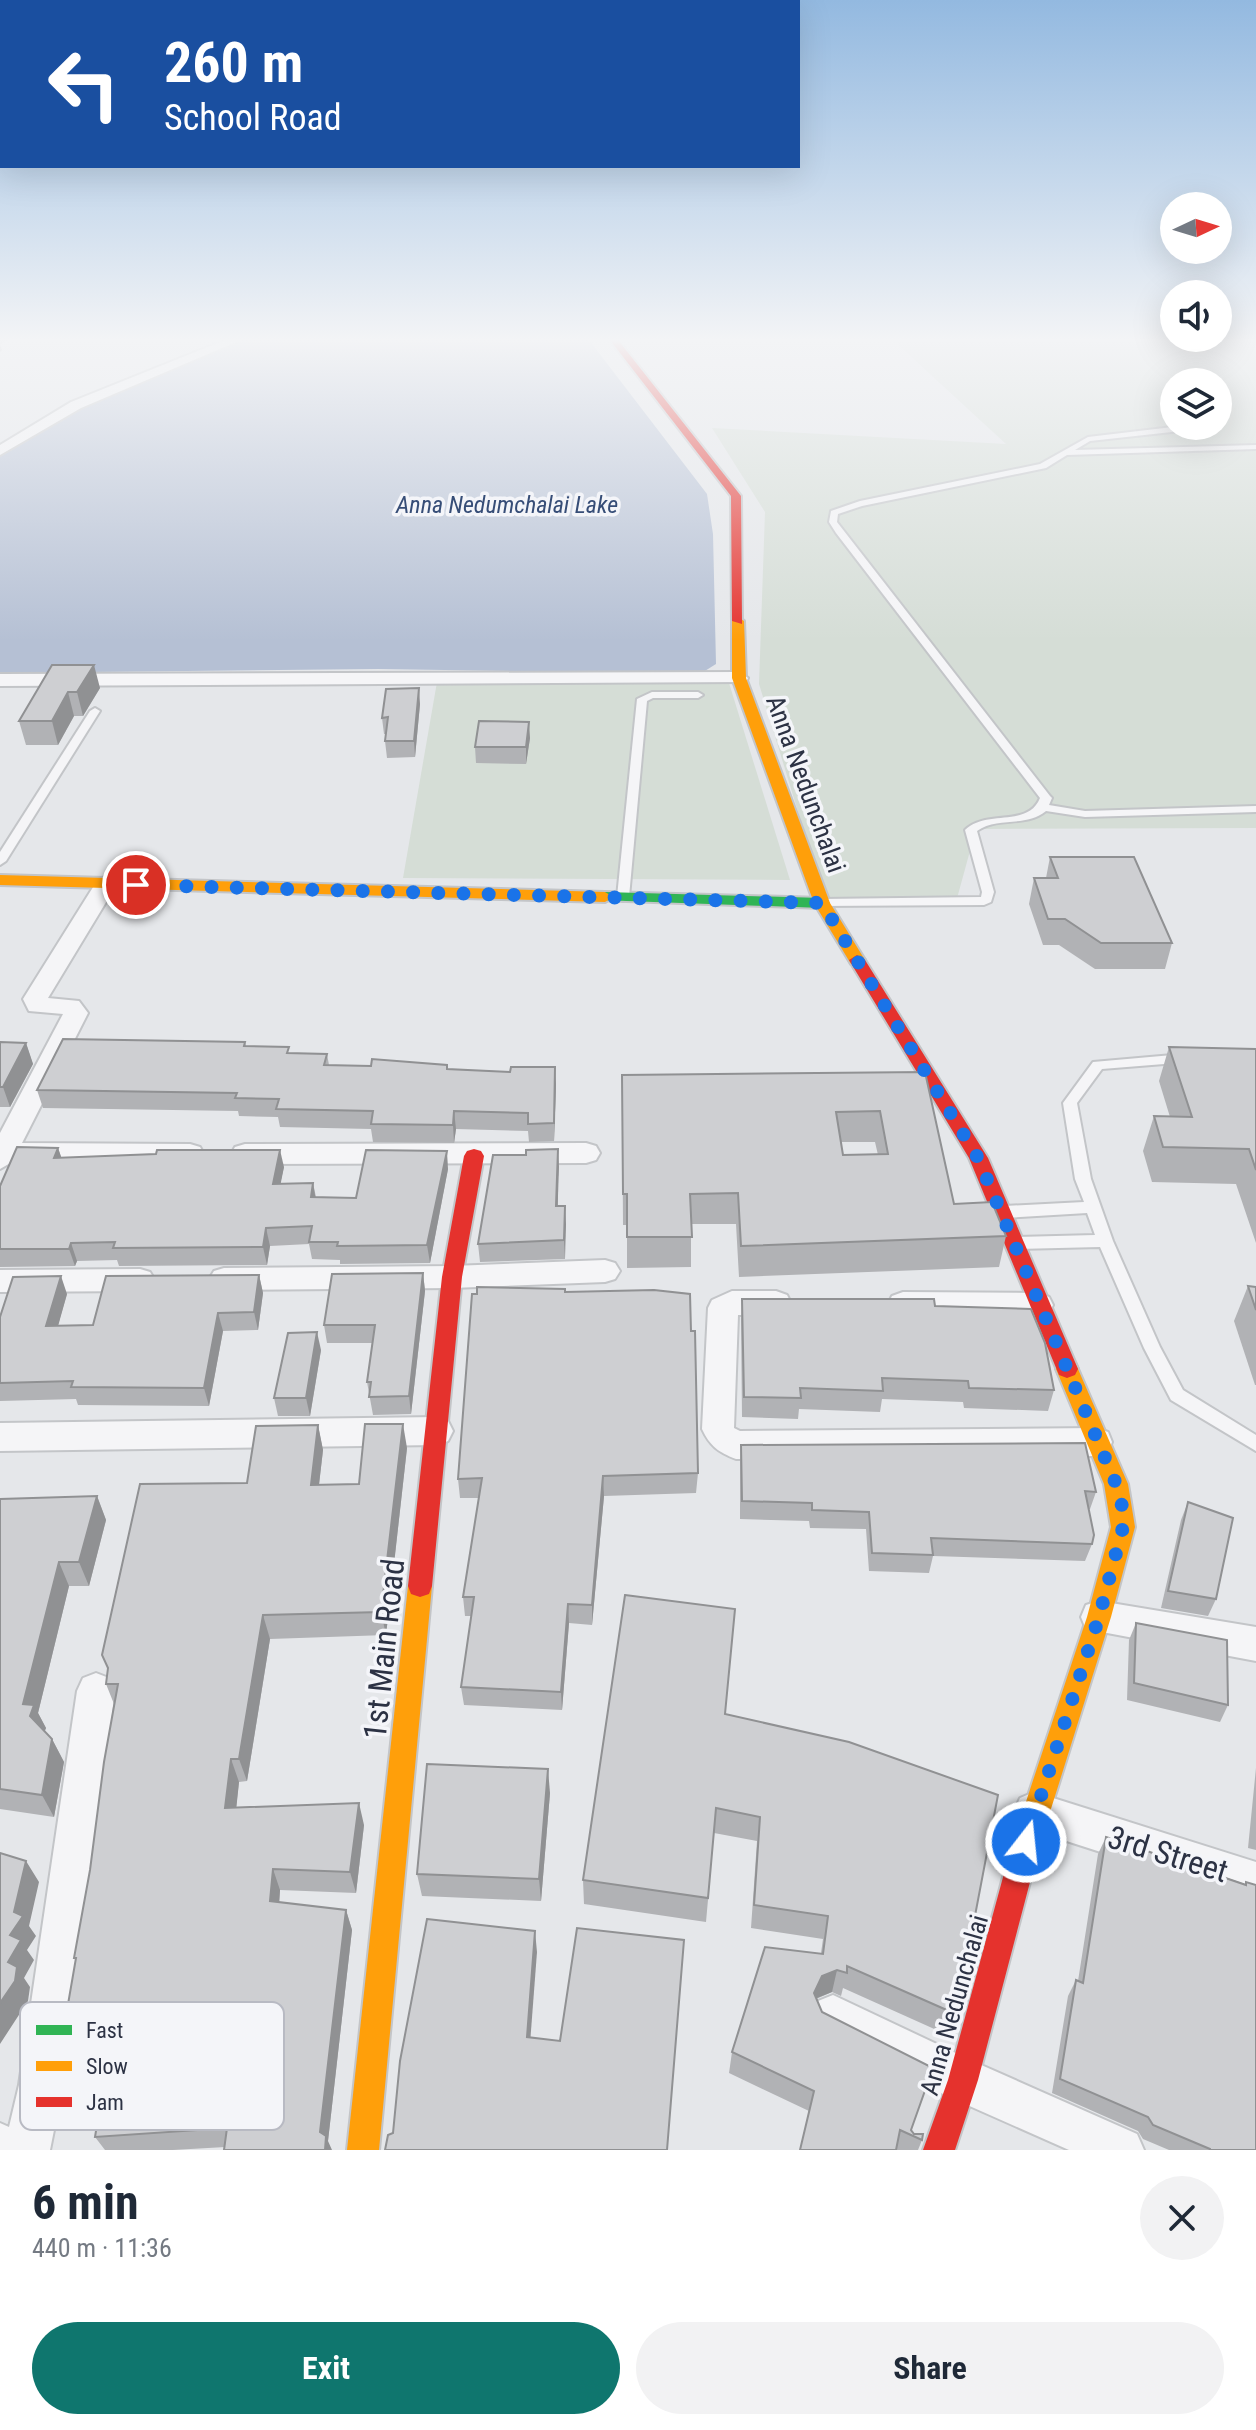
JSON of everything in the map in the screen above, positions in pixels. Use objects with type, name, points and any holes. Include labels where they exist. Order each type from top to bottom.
[{"type":"street","name":"Anna Nedunchalai","points":[[692,440],[736,496],[739,678],[822,903],[978,1158],[1116,1484],[1122,1506],[1123,1527],[1099,1617],[1034,1812],[963,2080],[939,2150]]},
{"type":"street","points":[[0,680],[739,678]]},
{"type":"street","points":[[0,880],[822,903]]},
{"type":"street","points":[[106,884],[35,999],[38,1005],[70,1007],[76,1013],[4,1145],[474,1156],[586,1153]]},
{"type":"street","name":"1st Main Road","points":[[363,2150],[452,1277],[474,1156]]},
{"type":"street","points":[[202,1279],[452,1277],[605,1271]]},
{"type":"street","points":[[0,1281],[171,1280]]},
{"type":"street","points":[[803,1304],[732,1303],[723,1308],[717,1423],[722,1437],[728,1441],[736,1445],[1096,1442]]},
{"type":"street","points":[[866,1304],[1038,1305]]},
{"type":"street","points":[[0,1437],[437,1431]]},
{"type":"street","points":[[1099,1617],[1256,1644]]},
{"type":"street","points":[[53,2002],[96,1691]]},
{"type":"street","name":"3rd Street","points":[[1034,1812],[1256,1882]]},
{"type":"street","points":[[833,2016],[963,2080],[1121,2150]]},
{"type":"street","points":[[27,2150],[31,2130]]},
{"type":"street","points":[[0,2146],[9,2150]]},
{"type":"lane","points":[[822,903],[980,902],[987,899],[988,892],[971,837],[974,826],[987,821],[1031,817],[1043,807],[1046,798],[832,518],[847,508],[1043,466],[1087,440]]},
{"type":"lane","points":[[1067,453],[1256,447]]},
{"type":"lane","points":[[623,897],[642,699],[652,695],[698,695]]},
{"type":"lane","points":[[0,861],[95,711]]},
{"type":"lane","points":[[1043,807],[1085,814],[1256,809]]},
{"type":"lane","points":[[1196,1060],[1166,1058],[1098,1065],[1070,1103],[1083,1179],[1105,1241],[1152,1348],[1177,1395],[1256,1444]]},
{"type":"lane","points":[[1000,1212],[1093,1207]]},
{"type":"lane","points":[[1013,1243],[1105,1241]]},
{"type":"shaded area","points":[[720,440],[939,440],[1006,444],[1002,440],[1256,440],[1256,828],[976,829],[956,902],[825,900],[759,684],[765,512]]},
{"type":"shaded area","points":[[437,682],[729,683],[790,880],[403,878]]},
{"type":"water","name":"Anna Nedumchalai Lake","points":[[24,440],[666,440],[707,494],[713,534],[716,664],[700,674],[378,669],[0,673],[0,455]]},
{"type":"building","points":[[52,665],[94,665],[77,692],[68,692],[52,721],[19,721]]},
{"type":"building","points":[[419,688],[414,741],[385,741],[388,717],[382,718],[386,689]]},
{"type":"building","points":[[479,721],[529,722],[526,747],[475,747]]},
{"type":"building","points":[[1050,857],[1134,857],[1172,943],[1101,943],[1065,919],[1048,919],[1034,878],[1058,878]]},
{"type":"building","points":[[63,1039],[245,1042],[244,1046],[289,1047],[287,1053],[327,1054],[324,1065],[371,1066],[372,1059],[447,1065],[447,1069],[510,1072],[511,1067],[555,1067],[554,1123],[528,1124],[528,1113],[454,1111],[453,1125],[371,1124],[373,1111],[276,1109],[279,1099],[235,1098],[237,1093],[37,1090]]},
{"type":"building","points":[[0,1042],[26,1043],[3,1087],[0,1087]]},
{"type":"building","points":[[1169,1047],[1256,1049],[1256,1170],[1249,1149],[1163,1147],[1154,1116],[1192,1117]]},
{"type":"building","points":[[925,1072],[954,1204],[992,1202],[1006,1236],[741,1246],[738,1193],[690,1194],[692,1237],[627,1237],[627,1194],[623,1194],[622,1075]],"holes":[[[880,1111],[888,1154],[843,1155],[836,1112]]]},
{"type":"building","points":[[17,1147],[58,1148],[54,1158],[156,1154],[157,1150],[280,1150],[273,1184],[313,1183],[311,1197],[356,1198],[366,1150],[447,1151],[427,1245],[337,1246],[338,1242],[309,1242],[312,1226],[266,1228],[263,1247],[113,1248],[115,1242],[71,1243],[69,1249],[0,1249],[0,1186]]},
{"type":"building","points":[[558,1149],[556,1206],[565,1206],[564,1240],[478,1244],[493,1155],[526,1155],[526,1150]]},
{"type":"building","points":[[423,1273],[409,1396],[369,1397],[371,1382],[367,1382],[375,1325],[324,1325],[332,1274]]},
{"type":"building","points":[[259,1275],[254,1312],[218,1313],[204,1388],[71,1387],[73,1381],[0,1383],[0,1317],[13,1277],[61,1276],[46,1326],[93,1325],[106,1276]]},
{"type":"building","points":[[1248,1286],[1256,1287],[1256,1310]]},
{"type":"building","points":[[477,1287],[565,1289],[565,1292],[654,1290],[690,1294],[691,1331],[695,1331],[698,1473],[603,1476],[592,1605],[568,1604],[561,1692],[461,1687],[474,1597],[463,1597],[482,1478],[458,1479],[472,1294],[477,1294]]},
{"type":"building","points":[[742,1299],[934,1299],[935,1306],[1031,1309],[1045,1343],[1054,1390],[969,1388],[968,1381],[882,1378],[883,1391],[800,1388],[801,1398],[744,1397]]},
{"type":"building","points":[[317,1332],[306,1398],[274,1398],[288,1333]]},
{"type":"building","points":[[365,1424],[403,1424],[381,1612],[263,1615],[239,1759],[231,1759],[225,1808],[359,1803],[350,1872],[273,1869],[270,1901],[346,1910],[320,2132],[326,2136],[325,2150],[224,2150],[227,2130],[284,2130],[284,2002],[68,2002],[118,1684],[106,1684],[108,1668],[102,1655],[140,1484],[247,1483],[256,1426],[318,1425],[311,1485],[359,1484]]},
{"type":"building","points":[[1085,1443],[1096,1492],[1085,1491],[1094,1535],[1092,1544],[931,1538],[933,1555],[872,1553],[869,1512],[812,1510],[812,1503],[742,1501],[741,1445]]},
{"type":"building","points":[[97,1496],[79,1562],[59,1562],[23,1704],[34,1705],[30,1716],[52,1739],[42,1795],[0,1789],[0,1499]]},
{"type":"building","points":[[1188,1502],[1233,1518],[1216,1599],[1168,1591]]},
{"type":"building","points":[[625,1595],[735,1609],[725,1714],[849,1742],[998,1795],[974,1921],[949,2011],[847,1966],[847,1973],[837,1970],[822,1976],[814,1993],[822,2012],[933,2068],[911,2130],[914,2134],[923,2134],[922,2140],[900,2130],[896,2150],[800,2150],[814,2091],[732,2052],[765,1947],[823,1954],[828,1916],[754,1905],[760,1817],[716,1808],[708,1898],[583,1880]]},
{"type":"building","points":[[1136,1623],[1227,1640],[1228,1705],[1134,1683]]},
{"type":"building","points":[[427,1764],[548,1769],[539,1879],[417,1874]]},
{"type":"building","points":[[1106,1837],[1246,1885],[1246,1882],[1256,1885],[1256,2150],[1210,2150],[1153,2125],[1148,2117],[1060,2079],[1076,1980],[1083,1983]]},
{"type":"building","points":[[0,1853],[26,1861],[14,1912],[23,1916],[10,1935],[21,1940],[8,1962],[17,1967],[15,1981],[0,2003]]},
{"type":"building","points":[[427,1919],[535,1931],[527,2037],[560,2041],[577,1928],[684,1940],[667,2150],[385,2150],[388,2135],[393,2133],[400,2061]]},
{"type":"building","points":[[96,2130],[198,2130],[95,2137]]},
{"type":"traffic: fast","points":[[605,897],[822,903]]},
{"type":"traffic: slow","points":[[738,621],[739,678],[822,903],[857,960]]},
{"type":"traffic: slow","points":[[0,880],[605,897]]},
{"type":"traffic: slow","points":[[1026,1844],[1099,1617],[1123,1527],[1116,1484],[1067,1369]]},
{"type":"traffic: slow","points":[[363,2150],[420,1586]]},
{"type":"traffic: jam","points":[[692,440],[736,496],[738,621]]},
{"type":"traffic: jam","points":[[857,960],[978,1158],[1067,1369]]},
{"type":"traffic: jam","points":[[420,1586],[452,1277],[474,1156]]},
{"type":"traffic: jam","points":[[939,2150],[963,2080],[1026,1844]]},
{"type":"route","points":[[136,885],[822,903],[978,1158],[1116,1484],[1122,1506],[1123,1527],[1099,1617],[1026,1842]]}]
